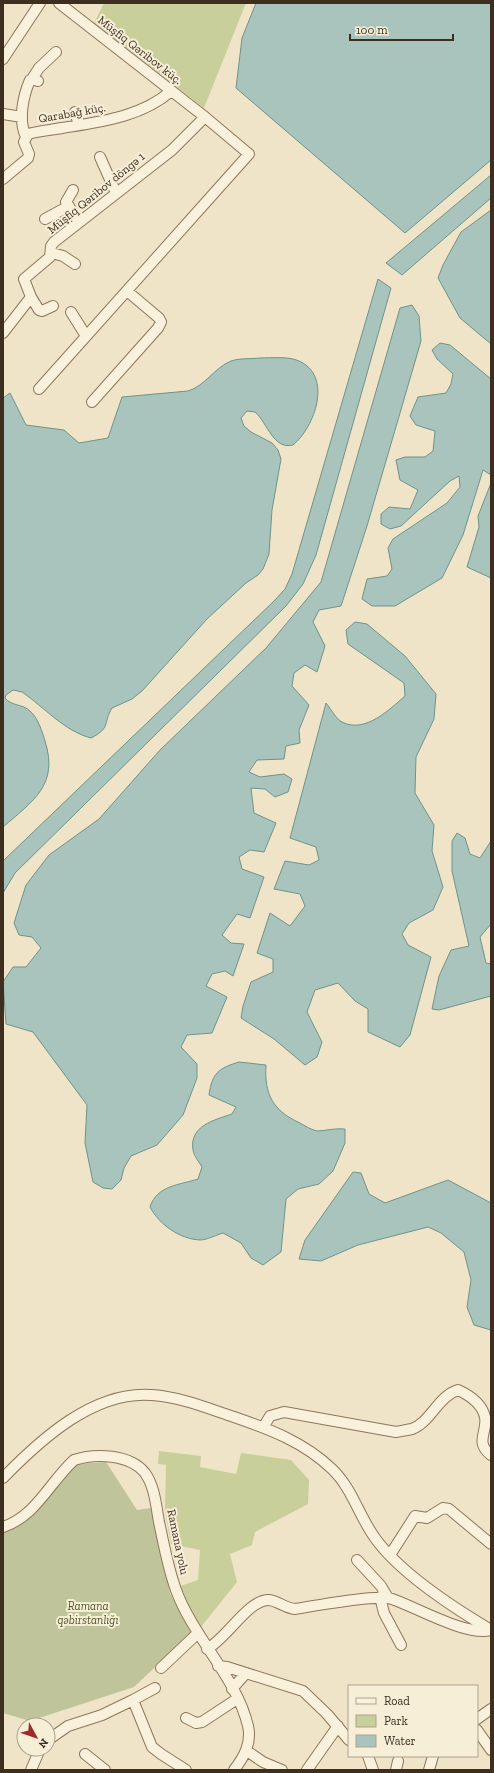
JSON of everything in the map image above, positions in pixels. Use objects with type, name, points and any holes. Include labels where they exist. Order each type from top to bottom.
[{"type":"street","points":[[3,59],[40,3]]},
{"type":"street","name":"Müşfiq Qəribov küç.","points":[[59,3],[205,117],[249,154],[127,290]]},
{"type":"street","points":[[26,137],[22,126],[22,117],[26,91],[35,80],[39,68],[56,52]]},
{"type":"street","name":"Qarabağ küç.","points":[[3,179],[28,158],[29,154],[24,142],[26,137],[32,133],[113,119],[150,106],[172,91]]},
{"type":"street","points":[[75,112],[79,125]]},
{"type":"street","points":[[3,114],[22,117]]},
{"type":"street","name":"Müşfiq Qəribov döngə 1","points":[[31,297],[24,279],[50,257],[52,253],[51,246],[54,242],[172,150],[205,117]]},
{"type":"street","points":[[100,157],[116,193]]},
{"type":"street","points":[[73,190],[66,199],[68,206],[79,222]]},
{"type":"street","points":[[45,219],[68,206]]},
{"type":"street","points":[[52,253],[63,256],[76,264]]},
{"type":"street","points":[[39,389],[127,290],[159,318],[161,322],[158,328],[92,402]]},
{"type":"street","points":[[3,333],[31,297],[39,310],[42,311],[53,306]]},
{"type":"street","points":[[71,312],[86,336]]},
{"type":"street","points":[[264,1426],[270,1416],[284,1412],[396,1432],[412,1428],[426,1419],[450,1393],[458,1390],[466,1394],[480,1406],[485,1417],[482,1442],[484,1450],[491,1455]]},
{"type":"street","points":[[3,1478],[32,1448],[56,1428],[95,1407],[114,1399],[133,1395],[151,1395],[170,1398],[264,1426],[296,1443],[332,1469],[348,1489],[375,1539],[390,1556],[439,1596],[491,1630]]},
{"type":"street","name":"Ramana yolu","points":[[3,1527],[20,1519],[29,1512],[74,1460],[81,1458],[114,1457],[132,1463],[144,1472],[152,1487],[172,1578],[182,1607],[197,1634],[235,1694],[248,1726],[249,1738],[247,1751]]},
{"type":"street","points":[[390,1556],[415,1516],[427,1518],[443,1508],[449,1509],[491,1544]]},
{"type":"street","points":[[357,1560],[381,1586],[384,1597],[384,1613],[401,1645]]},
{"type":"street","points":[[207,1648],[222,1639],[254,1604],[262,1601],[274,1601],[287,1608],[294,1609],[384,1597],[455,1624],[476,1630],[491,1630]]},
{"type":"street","points":[[161,1668],[197,1634]]},
{"type":"street","points":[[218,1666],[222,1665],[303,1692],[344,1731],[307,1770]]},
{"type":"street","points":[[186,1718],[196,1723],[202,1722],[235,1694],[246,1674]]},
{"type":"street","points":[[56,1734],[68,1726],[102,1715],[155,1688]]},
{"type":"street","points":[[133,1700],[152,1747],[186,1770]]},
{"type":"street","points":[[478,1718],[491,1709]]},
{"type":"street","points":[[478,1731],[491,1750]]},
{"type":"street","points":[[234,1770],[247,1751],[263,1762],[282,1770]]},
{"type":"street","points":[[85,1754],[105,1770]]},
{"type":"street","points":[[31,1770],[37,1757]]},
{"type":"street","points":[[368,1757],[374,1770]]},
{"type":"street","points":[[429,1770],[433,1757]]},
{"type":"green space","points":[[104,3],[246,3],[204,108],[94,23]]},
{"type":"green space","points":[[159,1451],[201,1456],[200,1467],[236,1474],[241,1453],[291,1460],[309,1480],[308,1504],[255,1532],[252,1545],[230,1554],[237,1582],[201,1627],[189,1609],[180,1586],[198,1580],[200,1550],[171,1544],[165,1511],[166,1465],[158,1464]]},
{"type":"green space","name":"Ramana qəbirstanlığı","points":[[106,1462],[137,1510],[151,1508],[170,1593],[191,1633],[134,1687],[42,1717],[16,1717],[3,1713],[3,1531],[77,1464]]},
{"type":"water","points":[[256,3],[491,3],[491,160],[405,233],[236,88],[242,38]]},
{"type":"water","points":[[491,175],[491,198],[402,275],[386,263]]},
{"type":"water","points":[[491,210],[491,344],[460,318],[438,278],[443,265],[461,232]]},
{"type":"water","points":[[378,279],[391,288],[316,555],[303,584],[286,606],[15,873],[3,893],[3,861],[285,589],[292,574]]},
{"type":"water","points":[[412,305],[419,316],[421,341],[367,526],[341,606],[319,610],[313,622],[325,646],[317,672],[305,665],[294,673],[292,686],[309,705],[299,730],[300,743],[286,746],[284,759],[257,760],[249,772],[260,777],[284,774],[292,779],[288,792],[275,797],[265,789],[251,788],[254,813],[276,823],[264,852],[250,850],[239,857],[242,869],[264,877],[250,918],[237,914],[222,935],[231,943],[244,944],[233,976],[225,971],[212,974],[206,986],[227,997],[212,1033],[187,1035],[181,1047],[197,1064],[197,1078],[183,1115],[157,1145],[131,1156],[124,1168],[121,1180],[112,1189],[103,1188],[93,1182],[85,1143],[87,1105],[33,1032],[6,1024],[3,982],[13,967],[26,967],[41,948],[32,937],[19,935],[14,923],[26,885],[49,855],[99,819],[160,750],[266,648],[321,582],[400,308]]},
{"type":"water","points":[[440,343],[450,345],[491,379],[491,475],[483,470],[463,535],[442,578],[395,606],[372,606],[362,599],[367,579],[387,576],[392,569],[388,548],[393,539],[447,503],[460,487],[459,476],[450,481],[401,526],[390,529],[381,524],[381,514],[389,507],[410,509],[418,490],[400,480],[396,460],[405,457],[425,457],[433,451],[435,431],[416,425],[410,416],[418,397],[446,393],[451,384],[453,374],[437,359],[432,350]]},
{"type":"water","points":[[260,358],[285,358],[299,361],[309,368],[316,378],[318,389],[314,414],[301,437],[293,445],[280,443],[275,439],[255,412],[247,411],[241,418],[244,426],[251,432],[272,443],[278,450],[281,459],[272,510],[269,554],[263,569],[207,619],[142,691],[132,699],[112,708],[104,728],[91,738],[81,735],[63,724],[22,692],[13,690],[6,695],[5,698],[8,701],[24,707],[33,714],[41,729],[45,741],[49,769],[46,781],[33,800],[3,827],[3,398],[10,393],[26,425],[64,430],[79,443],[108,438],[122,397],[188,391],[200,385],[225,364],[231,361]]},
{"type":"water","points":[[491,483],[491,578],[467,567],[479,527],[478,516]]},
{"type":"water","points":[[355,622],[367,624],[405,656],[436,694],[434,719],[416,757],[415,793],[434,825],[432,851],[443,887],[433,910],[409,923],[402,934],[408,945],[431,957],[410,1035],[400,1047],[368,1032],[368,1009],[355,1001],[338,983],[315,990],[307,1012],[322,1042],[317,1057],[305,1065],[274,1039],[241,1018],[243,1006],[251,982],[273,972],[273,959],[257,953],[270,913],[290,926],[305,906],[300,894],[274,889],[285,861],[309,865],[319,860],[316,847],[290,838],[326,703],[340,721],[351,725],[359,725],[385,713],[405,696],[404,683],[348,644],[346,630]]},
{"type":"water","points":[[457,833],[465,838],[470,854],[480,858],[491,841],[491,924],[480,937],[486,963],[491,964],[491,996],[439,1010],[432,1009],[439,976],[451,950],[469,946],[452,871],[452,841]]},
{"type":"water","points":[[239,1062],[266,1065],[269,1093],[272,1100],[283,1113],[308,1128],[317,1131],[345,1129],[345,1143],[333,1171],[319,1184],[298,1189],[286,1199],[281,1252],[263,1265],[251,1258],[241,1243],[223,1233],[203,1240],[192,1239],[177,1234],[164,1225],[150,1207],[153,1200],[164,1190],[198,1179],[202,1167],[195,1157],[193,1150],[195,1135],[204,1125],[232,1114],[236,1107],[209,1095],[212,1081],[222,1069]]},
{"type":"water","points":[[353,1172],[361,1173],[369,1194],[385,1203],[448,1180],[491,1203],[491,1330],[474,1325],[467,1307],[471,1280],[464,1252],[441,1233],[428,1227],[358,1245],[321,1261],[299,1259],[305,1240]]}]
